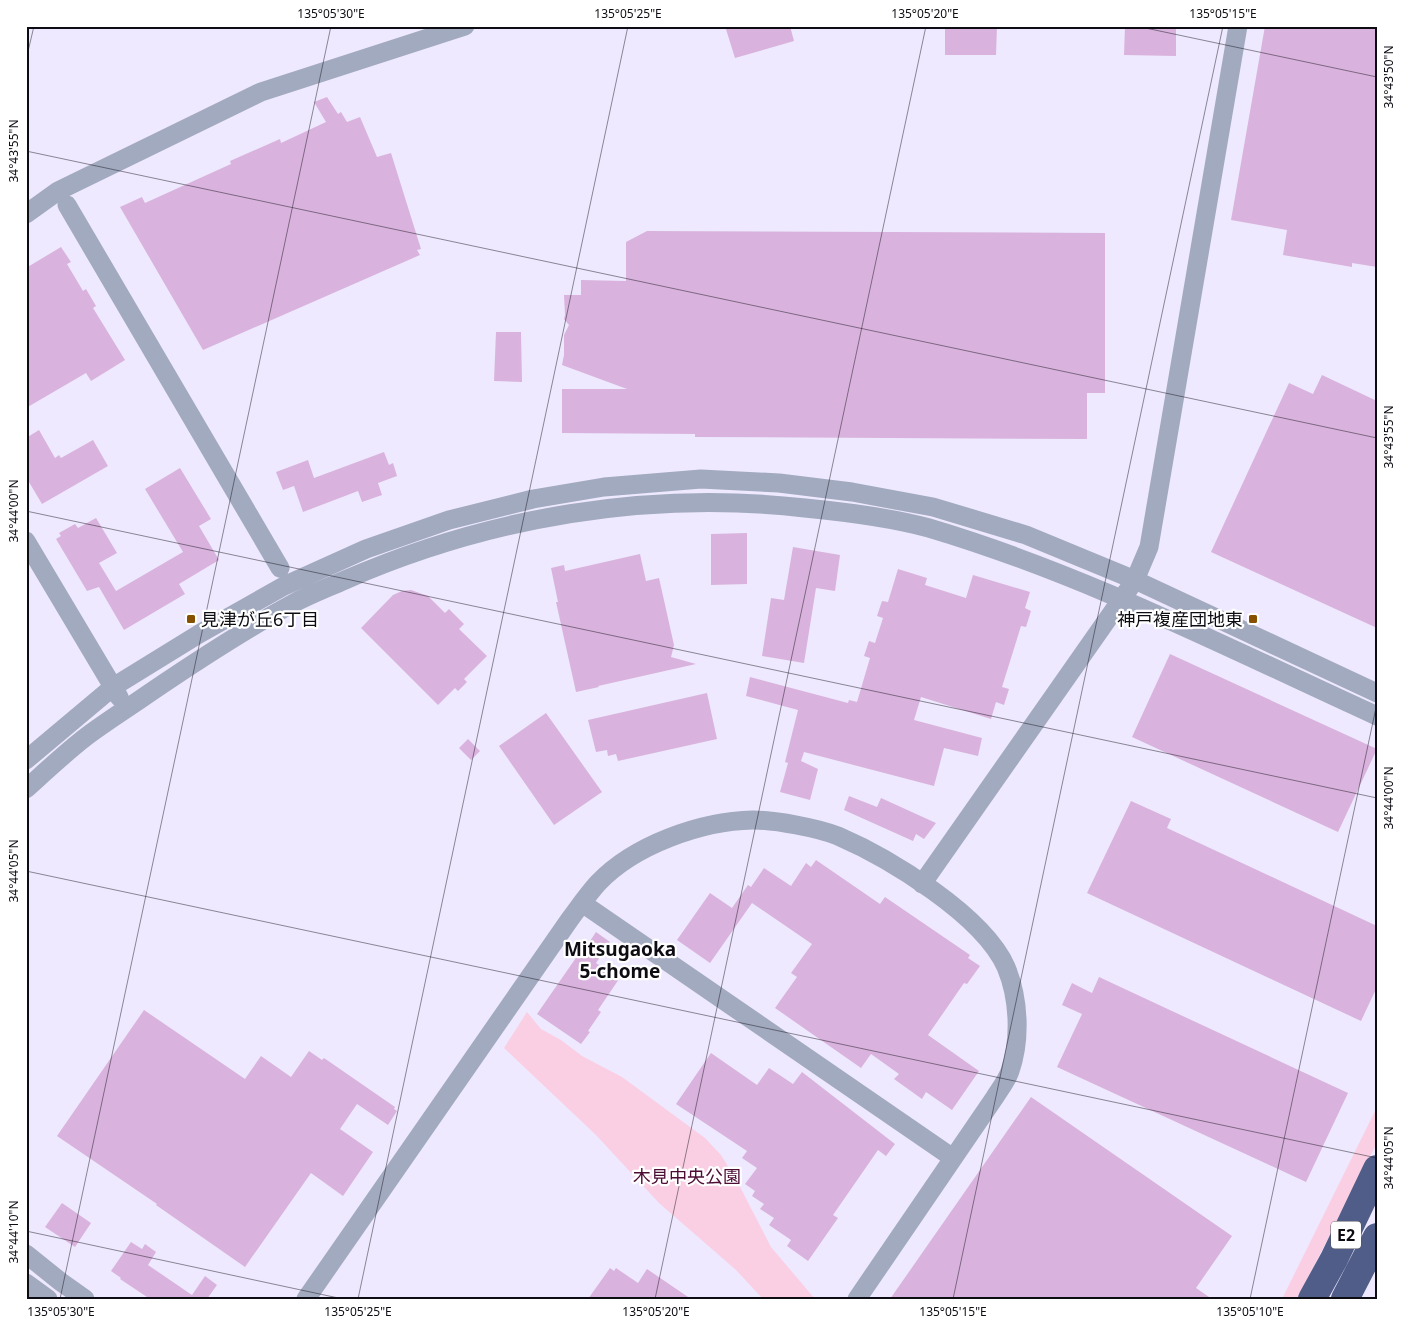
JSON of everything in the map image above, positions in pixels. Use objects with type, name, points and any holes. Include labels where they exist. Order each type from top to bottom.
[{"type":"highway","name":"E2","points":[[1312,1299],[1334,1259],[1377,1169]]},
{"type":"highway","name":"E2","points":[[1345,1299],[1377,1236]]},
{"type":"street","points":[[26,214],[58,191],[261,92],[465,26]]},
{"type":"street","points":[[922,884],[1135,580],[1149,548],[1238,26]]},
{"type":"street","points":[[67,205],[280,568]]},
{"type":"street","points":[[26,760],[114,687],[199,634],[284,586],[366,550],[448,520],[533,499],[604,487],[701,479],[779,482],[852,492],[933,507],[1026,535],[1135,580],[1377,693]]},
{"type":"street","points":[[26,789],[85,737],[210,652],[294,603],[371,569],[451,540],[539,519],[607,508],[698,502],[775,504],[849,513],[925,527],[1012,556],[1120,599],[1377,716]]},
{"type":"street","points":[[26,541],[126,709]]},
{"type":"street","points":[[306,1299],[570,919],[599,883],[632,855],[675,835],[716,825],[753,820],[800,825],[836,836],[881,858],[922,884],[961,913],[987,937],[1006,967],[1015,1000],[1017,1036],[1010,1071],[996,1097],[857,1299]]},
{"type":"street","points":[[582,903],[953,1158]]},
{"type":"street","points":[[26,1254],[60,1282],[85,1299]]},
{"type":"street","points":[[26,1283],[48,1299]]},
{"type":"green space","name":"木見中央公園","points":[[527,1012],[541,1029],[561,1040],[582,1056],[622,1077],[705,1138],[721,1155],[737,1181],[771,1247],[815,1299],[763,1299],[736,1270],[659,1203],[596,1135],[504,1048]]},
{"type":"green space","points":[[1377,1107],[1377,1143],[1297,1299],[1282,1299]]},
{"type":"building","points":[[725,26],[790,26],[794,41],[735,58]]},
{"type":"building","points":[[945,26],[997,26],[996,55],[945,55]]},
{"type":"building","points":[[1125,26],[1176,26],[1176,56],[1124,55]]},
{"type":"building","points":[[1265,26],[1377,26],[1377,267],[1352,263],[1352,267],[1283,255],[1287,230],[1231,220]]},
{"type":"building","points":[[327,97],[338,114],[341,112],[347,122],[360,117],[377,157],[391,153],[421,249],[417,250],[420,255],[203,350],[120,207],[142,197],[145,203],[231,164],[230,161],[280,139],[281,143],[326,122],[314,102]]},
{"type":"building","points":[[647,231],[1105,233],[1105,393],[1087,393],[1087,439],[695,437],[695,434],[562,433],[562,389],[627,389],[562,365],[564,335],[569,325],[564,319],[564,295],[581,295],[581,280],[626,281],[626,242]]},
{"type":"building","points":[[61,247],[71,262],[67,264],[83,291],[86,289],[96,306],[93,308],[125,360],[91,381],[86,373],[26,408],[26,268]]},
{"type":"building","points":[[496,332],[521,332],[522,382],[494,381]]},
{"type":"building","points":[[1322,375],[1377,401],[1377,628],[1211,552],[1289,383],[1313,394]]},
{"type":"building","points":[[39,430],[55,458],[59,455],[61,458],[93,440],[108,466],[42,504],[26,477],[26,438]]},
{"type":"building","points":[[384,452],[389,465],[393,463],[397,476],[378,483],[382,495],[362,502],[358,491],[303,512],[294,486],[283,490],[276,472],[308,460],[314,478]]},
{"type":"building","points":[[180,468],[211,519],[199,526],[219,560],[179,584],[185,594],[124,630],[99,587],[87,591],[56,539],[61,536],[59,533],[75,524],[78,528],[96,518],[117,553],[99,563],[116,591],[183,552],[145,489]]},
{"type":"building","points":[[747,533],[747,584],[711,585],[711,534]]},
{"type":"building","points":[[793,547],[840,555],[835,591],[816,588],[804,663],[762,656],[771,598],[784,600]]},
{"type":"building","points":[[640,554],[646,581],[659,578],[674,645],[671,657],[696,664],[576,692],[556,602],[558,602],[551,568],[564,565],[565,571]]},
{"type":"building","points":[[898,569],[927,578],[925,585],[966,598],[973,575],[1030,592],[1025,608],[1031,611],[1026,627],[1021,626],[1002,687],[1009,689],[1004,705],[996,702],[991,719],[921,697],[914,720],[982,738],[978,756],[944,748],[934,786],[804,752],[801,761],[818,769],[810,800],[780,792],[788,763],[785,762],[798,710],[746,696],[750,677],[848,703],[849,700],[857,702],[870,658],[864,656],[869,641],[875,643],[883,618],[877,616],[882,601],[888,602]]},
{"type":"building","points":[[411,590],[428,596],[445,613],[449,609],[464,624],[459,629],[487,656],[464,679],[467,682],[458,691],[455,688],[438,705],[361,628],[393,595]]},
{"type":"building","points":[[1170,654],[1377,749],[1338,832],[1132,737]]},
{"type":"building","points":[[707,693],[717,739],[618,761],[616,754],[608,756],[607,750],[596,752],[588,720]]},
{"type":"building","points":[[546,713],[602,792],[554,825],[499,746]]},
{"type":"building","points":[[468,739],[480,751],[471,760],[459,748]]},
{"type":"building","points":[[849,796],[877,807],[881,798],[936,823],[924,839],[916,834],[913,841],[844,810]]},
{"type":"building","points":[[1131,801],[1171,819],[1167,828],[1377,926],[1377,987],[1361,1021],[1087,893]]},
{"type":"building","points":[[816,860],[880,904],[885,897],[970,955],[968,958],[980,966],[967,984],[964,983],[928,1035],[979,1071],[952,1110],[926,1092],[922,1099],[894,1079],[899,1074],[871,1054],[861,1068],[775,1008],[797,977],[791,973],[812,944],[752,903],[710,963],[677,940],[710,893],[732,908],[748,885],[751,887],[764,868],[791,886],[806,863],[811,867]]},
{"type":"building","points":[[596,932],[610,942],[596,963],[619,979],[598,1010],[601,1012],[581,1044],[537,1014]]},
{"type":"building","points":[[1099,977],[1348,1093],[1306,1182],[1057,1067],[1082,1014],[1062,1005],[1072,983],[1092,993]]},
{"type":"building","points":[[144,1010],[245,1079],[261,1056],[291,1077],[309,1051],[322,1060],[324,1058],[395,1107],[394,1109],[397,1111],[388,1125],[357,1104],[340,1129],[373,1152],[343,1196],[311,1173],[245,1267],[57,1136]]},
{"type":"building","points":[[711,1053],[757,1085],[769,1068],[793,1084],[802,1072],[895,1144],[886,1156],[878,1150],[833,1215],[838,1218],[808,1261],[787,1246],[791,1240],[769,1225],[774,1218],[760,1209],[764,1204],[752,1196],[755,1191],[745,1184],[757,1168],[742,1158],[747,1151],[676,1104]]},
{"type":"building","points":[[1031,1097],[1232,1236],[1196,1288],[1212,1299],[890,1299]]},
{"type":"building","points":[[62,1203],[91,1223],[75,1247],[45,1227]]},
{"type":"building","points":[[131,1242],[142,1249],[145,1244],[156,1252],[148,1265],[192,1295],[205,1276],[217,1285],[207,1299],[150,1299],[111,1271]]},
{"type":"building","points":[[610,1268],[614,1271],[616,1268],[638,1283],[647,1269],[691,1299],[588,1299]]},
{"type":"place","name":"見津が丘6丁目","points":[[191,619]]},
{"type":"place","name":"神戸複産団地東","points":[[1253,619]]},
{"type":"district","name":"Mitsugaoka 5-chome","points":[[620,960]]}]
